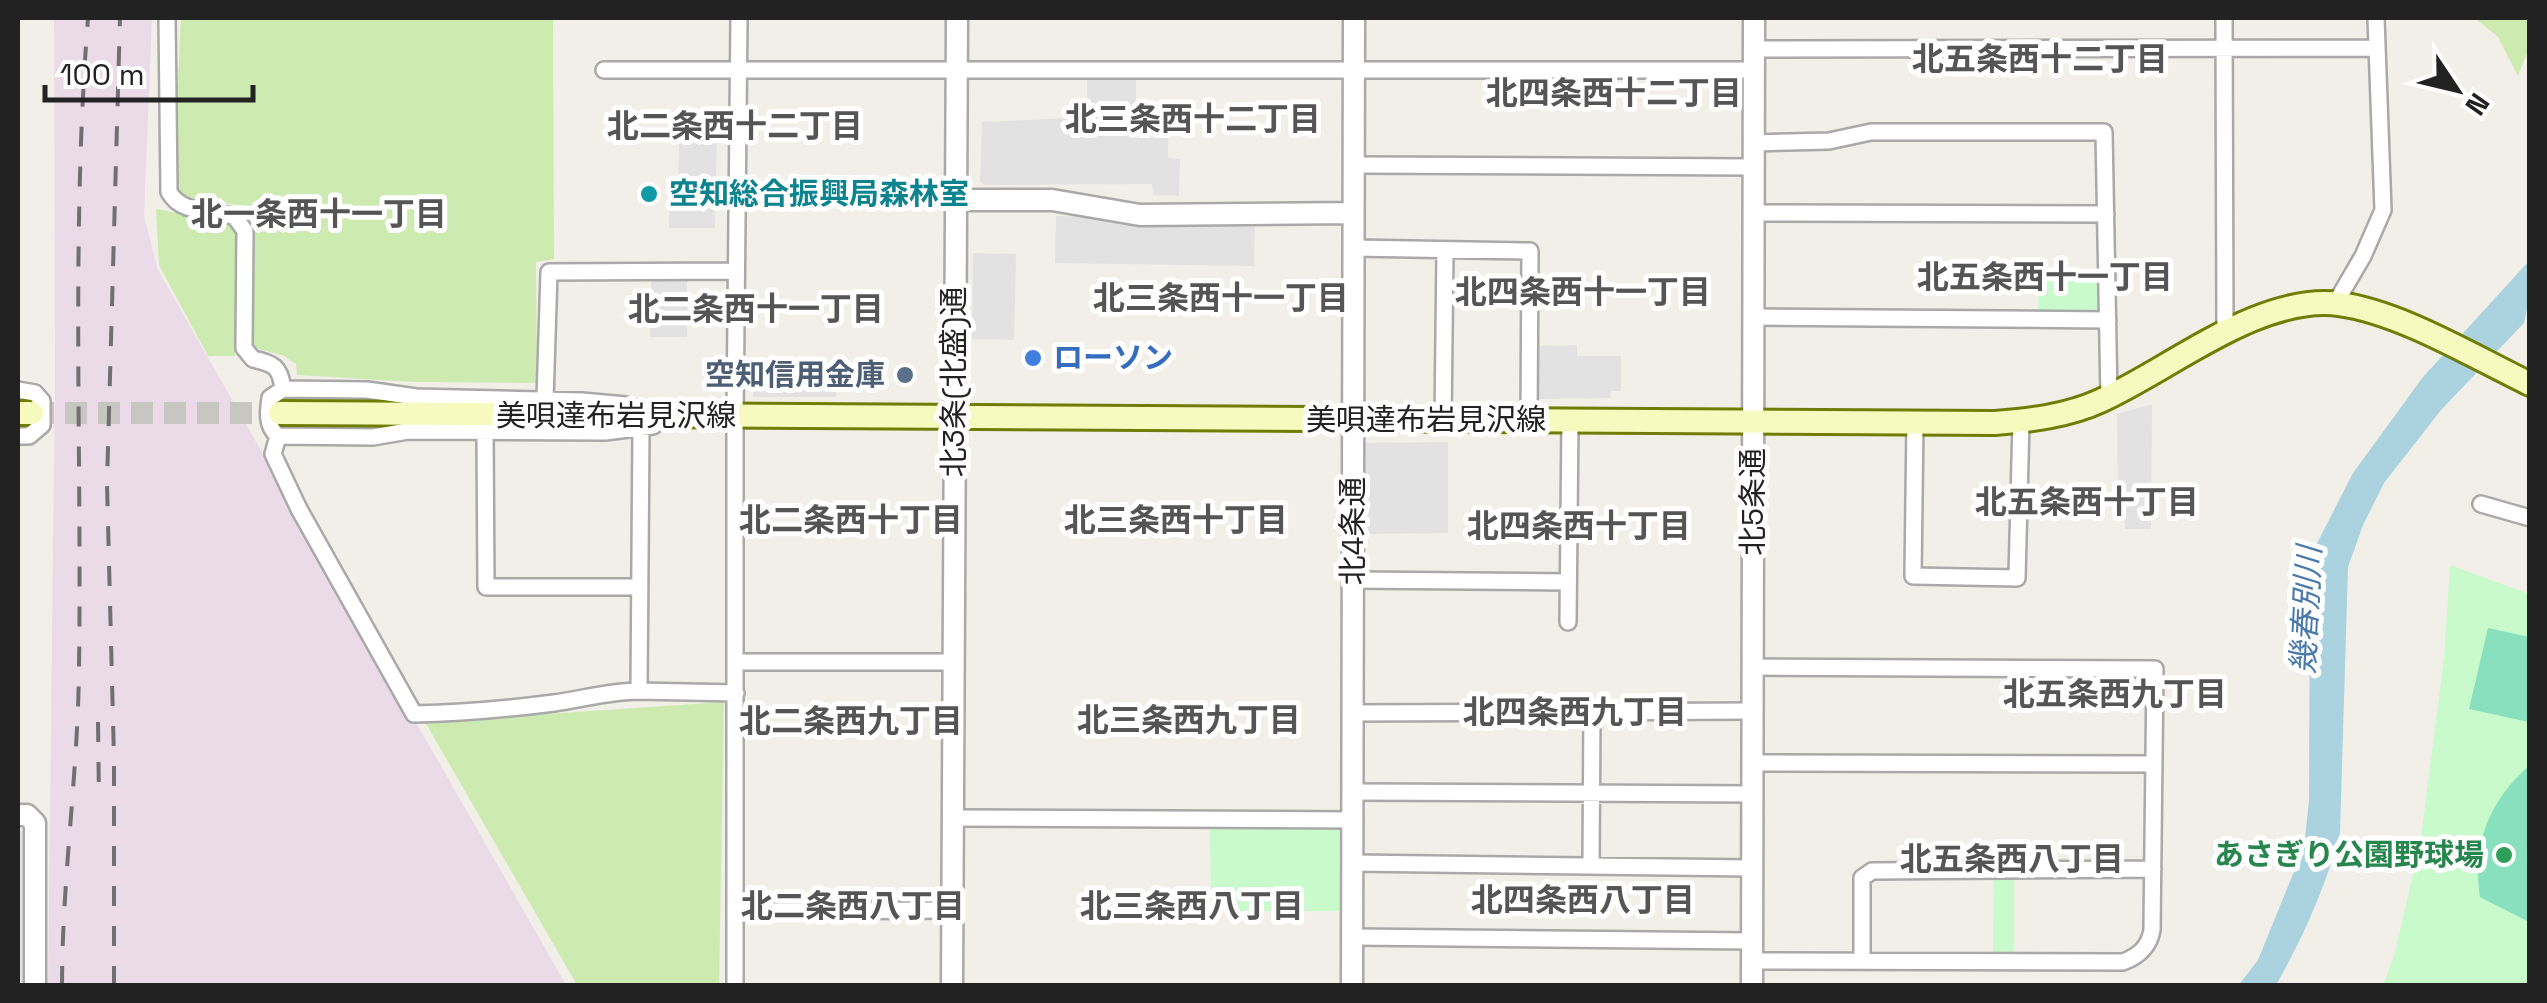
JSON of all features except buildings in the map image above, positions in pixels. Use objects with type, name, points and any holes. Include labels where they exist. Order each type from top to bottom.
[{"type":"main road","name":"美唄達布岩見沢線","points":[[279,425],[666,417],[2021,421],[2066,413],[2109,397],[2280,308],[2335,304],[2388,316],[2530,384]]},
{"type":"street","points":[[166,18],[169,192],[184,206],[235,218],[244,231],[244,348],[252,359],[274,364],[280,370],[283,389]]},
{"type":"street","points":[[735,986],[740,18]]},
{"type":"street","name":"北3条(北盛)通","points":[[952,986],[957,18]]},
{"type":"street","name":"北4条通","points":[[1352,986],[1354,18]]},
{"type":"street","name":"北5条通","points":[[1752,986],[1754,18]]},
{"type":"street","points":[[2224,18],[2225,334]]},
{"type":"street","points":[[2335,304],[2363,256],[2383,210],[2376,18]]},
{"type":"street","points":[[604,70],[1354,68],[2376,48]]},
{"type":"street","points":[[1753,143],[1828,142],[1870,132],[2104,132],[2109,397]]},
{"type":"street","points":[[1354,165],[1753,167]]},
{"type":"street","points":[[956,200],[1052,200],[1140,215],[1353,213]]},
{"type":"street","points":[[1753,213],[2106,214]]},
{"type":"street","points":[[1353,248],[1530,252],[1528,421]]},
{"type":"street","points":[[1443,420],[1445,251]]},
{"type":"street","points":[[545,400],[549,272],[736,271]]},
{"type":"street","points":[[1753,317],[2108,320]]},
{"type":"street","points":[[283,389],[367,390],[416,397],[626,404],[666,417],[641,429],[484,434],[408,431],[368,437],[269,424],[269,406],[270,398],[283,389]]},
{"type":"street","points":[[18,390],[35,393],[42,401],[42,426],[38,432],[18,436]]},
{"type":"street","points":[[1568,622],[1570,421]]},
{"type":"street","points":[[1915,422],[1913,576],[2017,578],[2021,421]]},
{"type":"street","points":[[279,425],[273,454],[414,714],[586,698],[612,691],[736,692]]},
{"type":"street","points":[[639,691],[641,429]]},
{"type":"street","points":[[484,434],[486,587],[640,587]]},
{"type":"street","points":[[2481,504],[2530,518]]},
{"type":"street","points":[[1352,580],[1567,582]]},
{"type":"street","points":[[736,662],[954,662]]},
{"type":"street","points":[[1353,937],[1752,951],[1862,962],[2122,962],[2134,958],[2150,940],[2155,669],[1752,667]]},
{"type":"street","points":[[1591,865],[1592,710]]},
{"type":"street","points":[[1352,714],[1752,710]]},
{"type":"street","points":[[1752,762],[2154,764]]},
{"type":"street","points":[[1353,792],[1752,794]]},
{"type":"street","points":[[18,815],[27,815],[36,824],[34,986]]},
{"type":"street","points":[[954,818],[1354,820]]},
{"type":"street","points":[[1353,863],[1752,868]]},
{"type":"street","points":[[1862,962],[1862,878],[1872,871],[2153,870]]},
{"type":"street","points":[[735,911],[952,910]]},
{"type":"shaded area","points":[[54,18],[152,18],[144,216],[158,270],[566,985],[48,986],[55,382]]},
{"type":"shaded area","points":[[1136,78],[1136,138],[1168,138],[1168,158],[1180,159],[1179,196],[1153,195],[1152,184],[980,182],[982,122],[1087,117],[1087,79]]},
{"type":"shaded area","points":[[680,122],[717,122],[715,228],[669,228],[670,180],[678,180]]},
{"type":"shaded area","points":[[1056,216],[1255,219],[1254,266],[1055,263]]},
{"type":"shaded area","points":[[973,253],[1016,254],[1014,340],[972,339]]},
{"type":"shaded area","points":[[651,281],[687,281],[687,337],[650,337]]},
{"type":"shaded area","points":[[1577,345],[1577,356],[1621,356],[1621,391],[1611,391],[1610,398],[1538,399],[1538,346]]},
{"type":"shaded area","points":[[754,363],[837,364],[836,397],[753,397]]},
{"type":"shaded area","points":[[2152,404],[2151,529],[2125,529],[2125,506],[2118,507],[2117,414]]},
{"type":"shaded area","points":[[1448,442],[1448,533],[1363,534],[1363,443]]},
{"type":"shaded area","points":[[18,828],[25,835],[24,986],[18,985]]},
{"type":"green space","points":[[181,18],[553,18],[554,259],[536,262],[537,383],[415,382],[297,375],[296,364],[284,356],[252,347],[255,207],[187,198],[173,181]]},
{"type":"green space","points":[[2475,18],[2529,18],[2529,48],[2518,76],[2498,37]]},
{"type":"green space","points":[[156,209],[227,222],[237,228],[241,244],[235,356],[208,356],[159,265]]},
{"type":"green space","points":[[2039,270],[2104,270],[2105,318],[2038,317]]},
{"type":"green space","points":[[2450,565],[2529,594],[2529,985],[2383,986],[2395,953],[2421,839],[2444,657]]},
{"type":"green space","points":[[2488,628],[2529,637],[2529,722],[2469,709]]},
{"type":"green space","points":[[724,702],[719,985],[577,985],[425,722]]},
{"type":"green space","name":"あさぎり公園野球場","points":[[2529,766],[2529,922],[2480,897],[2478,878],[2486,825],[2503,794]]},
{"type":"green space","points":[[1210,825],[1339,825],[1339,911],[1211,911]]},
{"type":"green space","points":[[1994,874],[2014,875],[2014,959],[1993,959]]},
{"type":"water","points":[[2529,261],[2529,301],[2524,323],[2441,410],[2384,483],[2363,525],[2348,567],[2340,833],[2313,911],[2276,985],[2238,986],[2258,960],[2304,847],[2309,801],[2310,557],[2353,473],[2423,377]]},
{"type":"tunnel","points":[[32,413],[280,413]]},
{"type":"railway","points":[[62,986],[78,708],[78,262],[88,18]]},
{"type":"railway","points":[[114,986],[114,759],[107,484],[120,18]]},
{"type":"railway","points":[[98,722],[99,802]]},
{"type":"place","name":"空知総合振興局森林室","points":[[649,194]]},
{"type":"place","name":"ローソン","points":[[1033,358]]},
{"type":"place","name":"空知信用金庫","points":[[905,375]]},
{"type":"place","name":"あさぎり公園野球場","points":[[2504,855]]},
{"type":"district","name":"北五条西十二丁目","points":[[2040,59]]},
{"type":"district","name":"北四条西十二丁目","points":[[1614,93]]},
{"type":"district","name":"北三条西十二丁目","points":[[1193,119]]},
{"type":"district","name":"北二条西十二丁目","points":[[735,126]]},
{"type":"district","name":"北一条西十一丁目","points":[[319,214]]},
{"type":"district","name":"北五条西十一丁目","points":[[2045,277]]},
{"type":"district","name":"北四条西十一丁目","points":[[1583,292]]},
{"type":"district","name":"北三条西十一丁目","points":[[1221,298]]},
{"type":"district","name":"北二条西十一丁目","points":[[756,309]]},
{"type":"district","name":"北五条西十丁目","points":[[2087,502]]},
{"type":"district","name":"北二条西十丁目","points":[[851,520]]},
{"type":"district","name":"北三条西十丁目","points":[[1176,520]]},
{"type":"district","name":"北四条西十丁目","points":[[1579,526]]},
{"type":"district","name":"北五条西九丁目","points":[[2115,694]]},
{"type":"district","name":"北四条西九丁目","points":[[1575,712]]},
{"type":"district","name":"北三条西九丁目","points":[[1189,720]]},
{"type":"district","name":"北二条西九丁目","points":[[851,721]]},
{"type":"district","name":"北五条西八丁目","points":[[2012,859]]},
{"type":"district","name":"北四条西八丁目","points":[[1583,900]]},
{"type":"district","name":"北二条西八丁目","points":[[853,906]]},
{"type":"district","name":"北三条西八丁目","points":[[1192,906]]},
{"type":"water label","name":"幾春別川","points":[[2306,610]]}]
